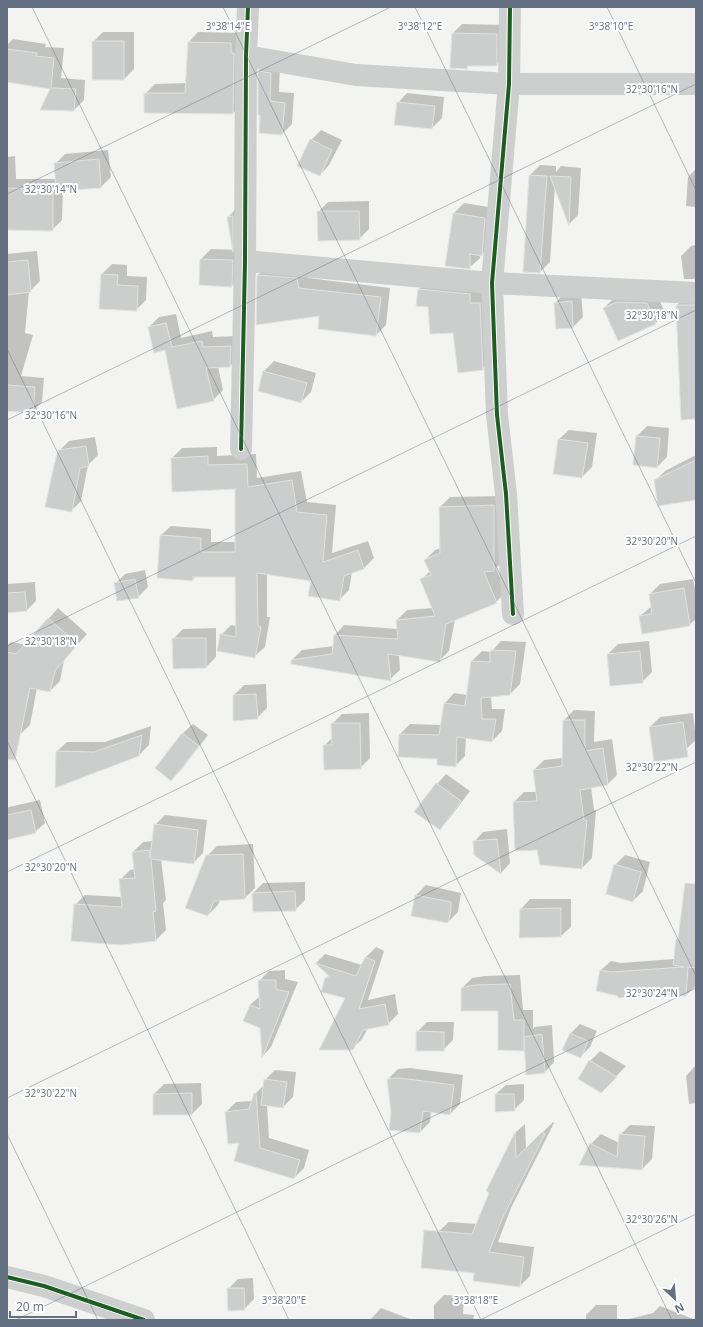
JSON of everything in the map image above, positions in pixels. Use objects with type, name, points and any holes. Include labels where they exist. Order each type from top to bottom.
[{"type":"street","points":[[241,449],[245,261],[246,56],[248,7]]},
{"type":"street","points":[[510,7],[509,84],[492,283],[498,415],[506,494],[513,614]]},
{"type":"street","points":[[246,56],[356,75],[509,84],[696,84]]},
{"type":"street","points":[[245,261],[492,283],[696,292]]},
{"type":"street","points":[[7,1277],[44,1286],[144,1320]]},
{"type":"building","points":[[452,33],[497,34],[497,66],[467,66],[467,69],[450,68]]},
{"type":"building","points":[[92,41],[124,41],[124,80],[92,80]]},
{"type":"building","points":[[188,42],[231,43],[231,53],[234,53],[233,114],[144,113],[144,93],[185,93]]},
{"type":"building","points":[[7,49],[37,53],[36,56],[54,58],[51,88],[76,89],[74,111],[40,110],[50,89],[7,82]]},
{"type":"building","points":[[258,71],[271,73],[270,101],[285,103],[282,135],[259,133],[260,115],[258,115]]},
{"type":"building","points":[[397,102],[435,106],[432,129],[394,125]]},
{"type":"building","points":[[310,139],[332,150],[320,176],[297,166]]},
{"type":"building","points":[[99,159],[101,188],[56,191],[54,163]]},
{"type":"building","points":[[529,175],[547,176],[540,273],[523,272]]},
{"type":"building","points":[[550,176],[571,177],[569,226]]},
{"type":"building","points":[[7,188],[53,189],[53,231],[7,230]]},
{"type":"building","points":[[317,211],[359,211],[360,240],[318,241]]},
{"type":"building","points":[[453,213],[485,218],[482,256],[470,254],[470,269],[445,266]]},
{"type":"building","points":[[233,216],[233,252],[227,217]]},
{"type":"building","points":[[200,259],[233,260],[232,287],[199,285]]},
{"type":"building","points":[[28,260],[31,292],[7,295],[7,262]]},
{"type":"building","points":[[101,274],[118,275],[117,285],[138,286],[137,311],[99,309]]},
{"type":"building","points":[[257,275],[297,278],[299,288],[381,297],[376,336],[318,329],[319,316],[256,325]]},
{"type":"building","points":[[418,289],[470,294],[470,303],[480,303],[483,370],[458,373],[453,333],[430,334],[428,307],[416,306]]},
{"type":"building","points":[[572,301],[573,328],[556,329],[554,303]]},
{"type":"building","points":[[617,302],[647,303],[656,324],[618,341],[603,308]]},
{"type":"building","points":[[676,305],[696,305],[696,419],[681,420]]},
{"type":"building","points":[[166,323],[172,347],[202,341],[203,347],[231,346],[230,367],[206,368],[214,401],[177,409],[165,350],[154,353],[148,327]]},
{"type":"building","points":[[263,371],[307,383],[301,403],[258,391]]},
{"type":"building","points":[[7,385],[35,387],[33,413],[7,411]]},
{"type":"building","points":[[636,436],[660,438],[657,468],[633,465]]},
{"type":"building","points":[[558,439],[588,443],[582,478],[553,474]]},
{"type":"building","points":[[86,446],[89,466],[80,468],[72,512],[45,507],[58,450]]},
{"type":"building","points":[[208,456],[208,465],[247,464],[248,487],[292,480],[297,512],[327,515],[323,562],[358,550],[364,569],[344,576],[340,601],[308,596],[311,581],[257,573],[258,626],[261,627],[255,658],[217,651],[220,634],[236,637],[235,577],[193,577],[193,581],[157,578],[160,535],[201,538],[201,552],[235,552],[235,489],[172,492],[171,458]]},
{"type":"building","points":[[696,460],[696,500],[658,506],[654,480]]},
{"type":"building","points":[[494,505],[494,571],[484,572],[497,603],[446,624],[440,662],[388,654],[391,681],[291,664],[291,660],[332,654],[334,635],[398,639],[396,620],[435,616],[420,579],[431,575],[424,560],[440,553],[439,507]]},
{"type":"building","points":[[135,579],[139,598],[117,601],[114,583]]},
{"type":"building","points":[[684,588],[690,626],[642,634],[639,616],[652,614],[649,594]]},
{"type":"building","points":[[25,592],[27,611],[7,613],[7,593]]},
{"type":"building","points":[[48,618],[78,644],[55,671],[50,692],[30,688],[15,760],[7,759],[7,652],[16,654]]},
{"type":"building","points":[[172,638],[206,638],[206,668],[173,669]]},
{"type":"building","points":[[490,650],[516,651],[510,695],[481,698],[482,719],[496,719],[492,742],[457,737],[456,767],[437,765],[437,759],[398,757],[399,734],[439,735],[444,703],[465,706],[471,661],[490,662]]},
{"type":"building","points":[[640,651],[643,683],[610,686],[607,654]]},
{"type":"building","points":[[256,694],[258,719],[233,721],[233,695]]},
{"type":"building","points":[[563,720],[585,720],[585,751],[603,748],[608,785],[580,790],[584,820],[587,820],[582,869],[540,865],[537,850],[515,851],[513,802],[537,801],[533,770],[562,766]]},
{"type":"building","points":[[683,722],[688,757],[654,762],[649,727]]},
{"type":"building","points":[[331,723],[360,723],[361,769],[324,770],[323,745],[332,745]]},
{"type":"building","points":[[182,733],[199,746],[171,781],[155,768]]},
{"type":"building","points":[[142,735],[139,756],[55,788],[56,751],[94,752]]},
{"type":"building","points":[[436,783],[461,801],[440,830],[414,812]]},
{"type":"building","points":[[31,810],[36,833],[7,840],[7,815]]},
{"type":"building","points":[[154,824],[198,830],[194,864],[151,859],[156,911],[153,912],[156,941],[121,945],[71,941],[74,904],[122,907],[119,879],[135,878],[132,852],[150,850],[150,858]]},
{"type":"building","points":[[497,839],[501,874],[474,855],[473,841]]},
{"type":"building","points":[[243,854],[245,899],[214,901],[208,916],[185,908],[206,855]]},
{"type":"building","points":[[614,864],[641,872],[633,902],[606,894]]},
{"type":"building","points":[[685,883],[696,884],[696,968],[688,967],[686,996],[661,995],[618,998],[618,996],[596,991],[600,970],[611,972],[684,967],[673,965]]},
{"type":"building","points":[[295,891],[296,911],[253,912],[252,893]]},
{"type":"building","points":[[415,895],[451,902],[448,923],[411,916]]},
{"type":"building","points":[[561,908],[561,937],[519,938],[520,909]]},
{"type":"building","points":[[365,957],[375,961],[359,1009],[385,1004],[389,1025],[363,1030],[353,1050],[319,1050],[345,998],[321,992],[325,978],[330,977],[315,963],[356,976]]},
{"type":"building","points":[[258,980],[276,980],[276,989],[289,992],[262,1058],[260,1028],[243,1021],[250,1005],[260,1009]]},
{"type":"building","points":[[510,984],[514,1020],[524,1020],[524,1051],[498,1050],[498,1011],[461,1011],[461,988],[474,985]]},
{"type":"building","points":[[416,1031],[444,1032],[444,1051],[416,1051]]},
{"type":"building","points":[[570,1033],[588,1041],[581,1058],[562,1050]]},
{"type":"building","points":[[542,1034],[545,1073],[526,1075],[524,1037]]},
{"type":"building","points":[[589,1060],[617,1077],[601,1093],[578,1079]]},
{"type":"building","points":[[400,1078],[454,1085],[450,1115],[423,1111],[420,1133],[389,1130],[391,1113],[387,1079]]},
{"type":"building","points":[[264,1079],[287,1082],[283,1108],[261,1105]]},
{"type":"building","points":[[192,1093],[192,1115],[153,1115],[153,1094]]},
{"type":"building","points":[[254,1093],[256,1093],[260,1148],[300,1160],[294,1179],[234,1161],[239,1143],[228,1144],[225,1112],[249,1109]]},
{"type":"building","points":[[495,1094],[514,1094],[515,1111],[495,1112]]},
{"type":"building","points":[[515,1132],[516,1158],[542,1132],[545,1134],[502,1219],[489,1252],[524,1257],[520,1287],[473,1281],[474,1273],[421,1268],[424,1230],[472,1234],[489,1193],[486,1191]]},
{"type":"building","points":[[619,1134],[645,1136],[642,1170],[579,1165],[590,1143],[617,1157]]},
{"type":"building","points":[[227,1288],[244,1288],[245,1310],[228,1311]]},
{"type":"cycle path","points":[[241,449],[245,261],[246,56],[248,7]]},
{"type":"cycle path","points":[[510,7],[509,84],[492,283],[497,415],[506,494],[513,614]]},
{"type":"cycle path","points":[[7,1277],[44,1286],[144,1320]]}]
